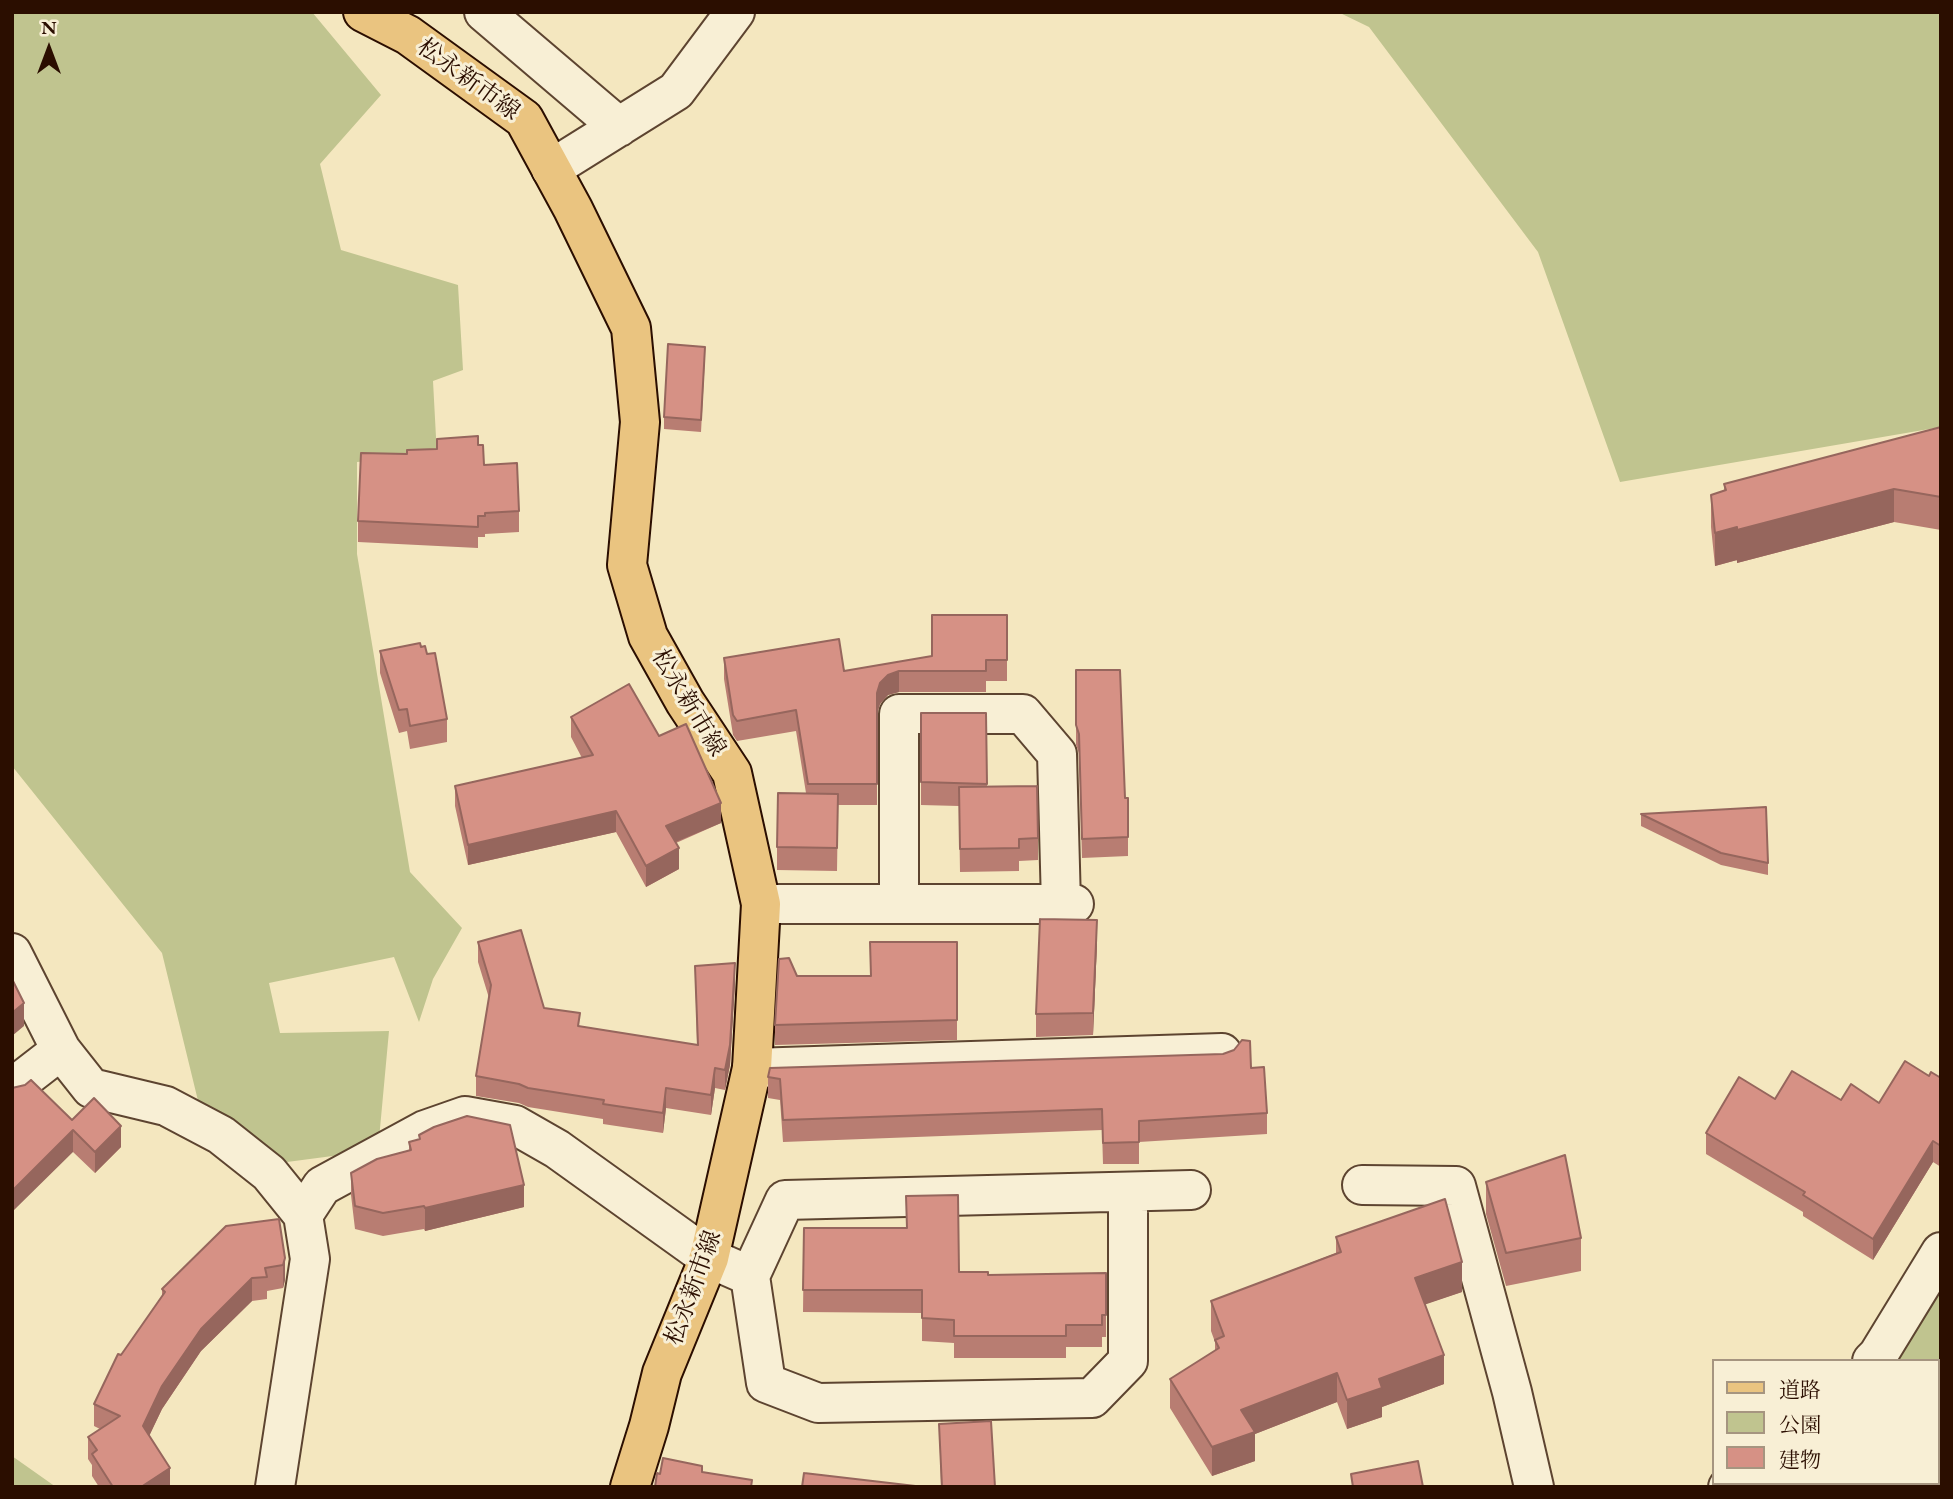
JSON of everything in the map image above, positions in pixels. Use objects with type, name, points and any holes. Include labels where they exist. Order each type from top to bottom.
[{"type":"main road","name":"松永新市線","points":[[363,12],[408,36],[524,119],[631,328],[640,422],[627,565],[648,636],[685,702],[732,774],[761,904],[752,1068],[709,1258],[662,1373],[630,1487]]},
{"type":"street","points":[[484,12],[619,127]]},
{"type":"street","points":[[551,169],[676,91],[735,12]]},
{"type":"street","points":[[761,904],[899,904],[1068,904],[1057,754],[1023,714],[899,714],[899,904]]},
{"type":"street","points":[[12,953],[61,1050],[91,1088],[166,1106],[221,1135],[268,1173],[303,1215],[310,1259],[275,1487]]},
{"type":"street","points":[[12,1088],[61,1050]]},
{"type":"street","points":[[752,1068],[1222,1053]]},
{"type":"street","points":[[303,1215],[322,1186],[425,1130],[465,1116],[515,1125],[557,1149],[709,1258],[750,1276]]},
{"type":"street","points":[[1362,1185],[1456,1186],[1512,1392],[1534,1487]]},
{"type":"street","points":[[1128,1192],[1128,1361],[1092,1398],[818,1403],[766,1383],[750,1276],[785,1199],[1191,1190]]},
{"type":"street","points":[[1874,1359],[1941,1252]]},
{"type":"green space","points":[[12,12],[312,12],[381,95],[320,164],[341,250],[458,285],[463,370],[433,381],[437,456],[357,462],[357,554],[410,872],[462,928],[433,979],[419,1022],[394,957],[269,983],[280,1033],[389,1031],[378,1150],[287,1162],[201,1113],[162,953],[12,766]]},
{"type":"green space","points":[[1338,12],[1941,12],[1941,427],[1620,482],[1538,252],[1369,27]]},
{"type":"green space","points":[[1941,1280],[1941,1487],[1767,1487],[1939,1485],[1939,1359],[1886,1359]]},
{"type":"green space","points":[[12,1456],[56,1487],[12,1487]]},
{"type":"building","points":[[668,344],[705,347],[701,420],[664,417]]},
{"type":"building","points":[[1941,427],[1941,497],[1894,489],[1737,530],[1737,527],[1715,533],[1711,495],[1726,490],[1724,484]]},
{"type":"building","points":[[478,436],[478,445],[483,445],[484,465],[517,463],[519,511],[485,513],[485,516],[478,516],[478,527],[358,521],[361,453],[407,454],[407,450],[437,449],[437,439]]},
{"type":"building","points":[[932,615],[1007,615],[1007,660],[986,660],[986,671],[899,671],[888,675],[880,683],[877,693],[877,784],[808,784],[796,710],[737,721],[733,715],[724,658],[839,639],[844,671],[932,656]]},
{"type":"building","points":[[420,643],[421,647],[425,646],[427,654],[435,653],[447,719],[410,726],[407,709],[399,710],[380,651]]},
{"type":"building","points":[[1076,670],[1120,670],[1128,837],[1082,839]]},
{"type":"building","points":[[629,684],[659,736],[686,724],[721,803],[666,826],[679,848],[646,866],[616,811],[468,845],[455,786],[593,755],[571,717]]},
{"type":"building","points":[[921,713],[986,713],[987,784],[921,782]]},
{"type":"building","points":[[1037,786],[1038,838],[1019,839],[1019,848],[960,849],[959,787]]},
{"type":"building","points":[[778,793],[838,794],[837,848],[777,847]]},
{"type":"building","points":[[1766,807],[1768,863],[1721,853],[1641,814]]},
{"type":"building","points":[[1040,919],[1097,920],[1093,1013],[1036,1014]]},
{"type":"building","points":[[521,930],[544,1008],[580,1013],[578,1026],[698,1045],[695,966],[735,963],[730,1045],[725,1070],[715,1068],[711,1095],[666,1088],[663,1113],[603,1104],[604,1100],[528,1088],[476,1076],[491,985],[478,942]]},
{"type":"building","points":[[870,942],[957,942],[957,1020],[775,1025],[779,959],[789,958],[797,976],[871,976]]},
{"type":"building","points":[[12,979],[24,1003],[12,1013]]},
{"type":"building","points":[[1242,1040],[1250,1041],[1251,1068],[1264,1067],[1267,1113],[1139,1121],[1139,1142],[1103,1143],[1102,1109],[783,1120],[780,1079],[768,1077],[770,1068],[1223,1054],[1234,1050]]},
{"type":"building","points":[[1905,1061],[1929,1076],[1931,1072],[1941,1078],[1941,1146],[1933,1141],[1873,1239],[1803,1195],[1805,1192],[1706,1133],[1739,1077],[1775,1099],[1792,1071],[1841,1100],[1851,1084],[1879,1103]]},
{"type":"building","points":[[31,1080],[72,1120],[94,1098],[121,1126],[95,1152],[73,1130],[12,1191],[12,1088],[25,1085]]},
{"type":"building","points":[[467,1116],[510,1125],[524,1185],[425,1208],[424,1206],[383,1213],[355,1206],[351,1173],[377,1159],[411,1150],[409,1142],[420,1139],[419,1135]]},
{"type":"building","points":[[1565,1155],[1581,1238],[1506,1253],[1486,1182]]},
{"type":"building","points":[[958,1195],[959,1272],[988,1272],[988,1275],[1106,1273],[1106,1315],[1102,1315],[1102,1325],[1066,1325],[1066,1336],[954,1336],[954,1320],[922,1318],[922,1290],[803,1290],[804,1228],[907,1228],[906,1196]]},
{"type":"building","points":[[1445,1199],[1462,1262],[1415,1278],[1444,1355],[1379,1379],[1382,1388],[1347,1400],[1337,1373],[1241,1410],[1255,1432],[1212,1447],[1170,1379],[1219,1348],[1215,1340],[1224,1336],[1211,1301],[1341,1252],[1336,1237]]},
{"type":"building","points":[[279,1219],[285,1258],[283,1265],[265,1268],[267,1277],[252,1278],[201,1329],[162,1386],[143,1426],[170,1468],[141,1487],[113,1487],[92,1454],[97,1450],[88,1437],[120,1416],[94,1404],[118,1354],[121,1355],[165,1292],[162,1289],[226,1226]]},
{"type":"building","points":[[991,1421],[995,1487],[942,1487],[939,1424]]},
{"type":"building","points":[[663,1458],[702,1466],[702,1472],[752,1480],[751,1487],[655,1487]]},
{"type":"building","points":[[1418,1461],[1423,1487],[1353,1487],[1351,1474]]},
{"type":"building","points":[[804,1473],[924,1487],[802,1487]]}]
